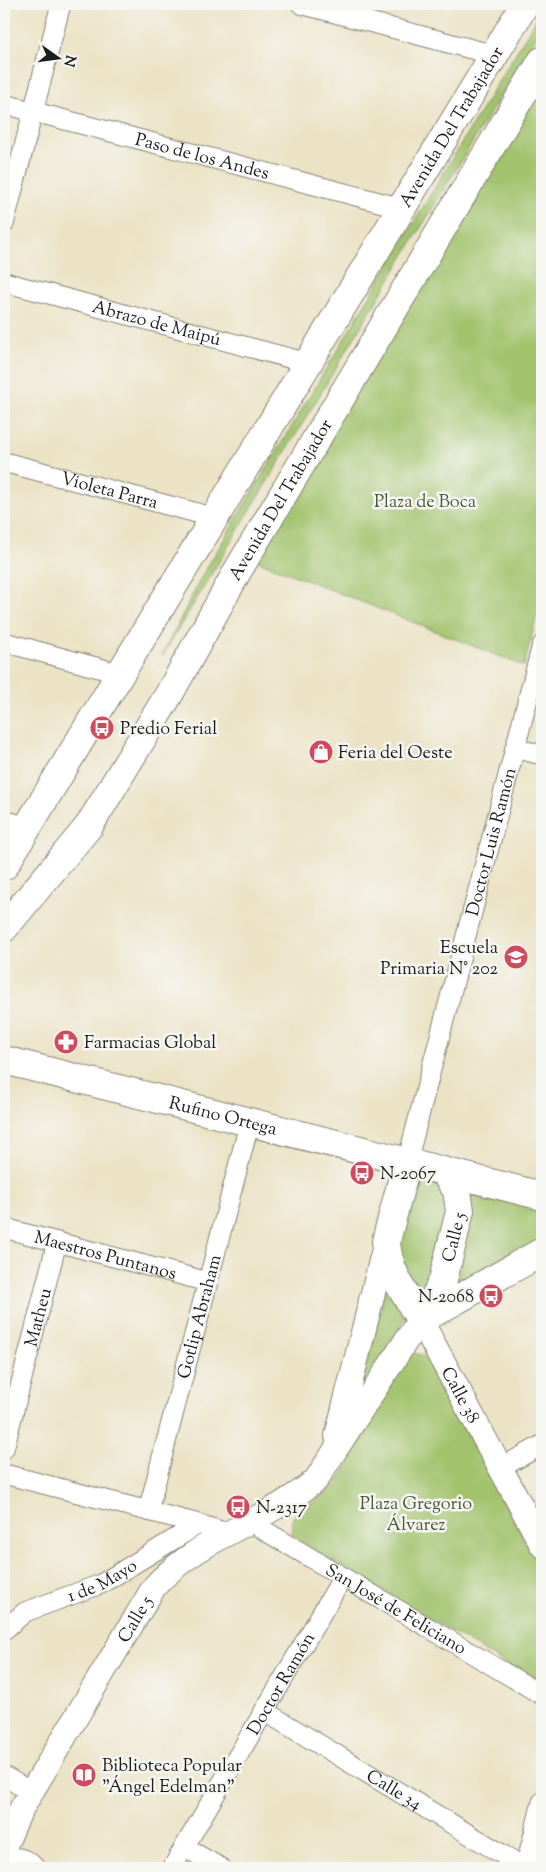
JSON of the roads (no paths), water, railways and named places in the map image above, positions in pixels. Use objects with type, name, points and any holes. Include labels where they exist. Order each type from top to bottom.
[{"type":"main road","name":"Avenida Del Trabajador","points":[[4,866],[16,823],[121,674],[525,4]]},
{"type":"main road","name":"Avenida Del Trabajador","points":[[4,928],[89,826],[173,688],[238,570],[542,61]]},
{"type":"main road","name":"Rufino Ortega","points":[[4,1060],[443,1171]]},
{"type":"main road","name":"Doctor Luis Ramón","points":[[386,1241],[407,1162]]},
{"type":"main road","points":[[443,1171],[542,1196]]},
{"type":"main road","name":"Calle 5","points":[[420,1320],[431,1306],[443,1280],[460,1211],[457,1190],[443,1171]]},
{"type":"main road","name":"Calle 38","points":[[386,1241],[390,1264],[420,1320]]},
{"type":"main road","points":[[420,1320],[542,1252]]},
{"type":"street","points":[[4,224],[61,4]]},
{"type":"street","points":[[301,4],[494,55]]},
{"type":"street","name":"Paso de los Andes","points":[[4,104],[402,208]]},
{"type":"street","name":"Abrazo de Maipú","points":[[4,282],[308,363]]},
{"type":"street","name":"Violeta Parra","points":[[4,462],[216,518]]},
{"type":"street","points":[[4,642],[121,674]]},
{"type":"street","name":"Doctor Luis Ramón","points":[[407,1162],[542,645]]},
{"type":"street","points":[[515,748],[542,754]]},
{"type":"street","name":"Gotlip Abraham","points":[[148,1511],[250,1121]]},
{"type":"street","name":"Maestros Puntanos","points":[[4,1228],[208,1282]]},
{"type":"street","name":"Calle 5","points":[[332,1456],[386,1241]]},
{"type":"street","name":"Matheu","points":[[4,1450],[57,1242]]},
{"type":"street","name":"Calle 5","points":[[4,1848],[32,1792],[154,1587],[175,1566],[304,1490],[320,1475],[420,1320]]},
{"type":"street","name":"Calle 38","points":[[420,1320],[542,1545]]},
{"type":"street","points":[[500,1468],[542,1445]]},
{"type":"street","name":"San José de Feliciano","points":[[4,1474],[199,1524],[240,1528],[343,1577],[542,1695]]},
{"type":"street","name":"1 de Mayo","points":[[4,1630],[24,1612],[101,1584],[199,1524]]},
{"type":"street","name":"Doctor Ramón","points":[[172,1868],[343,1577]]},
{"type":"street","name":"Calle 34","points":[[264,1711],[525,1868]]},
{"type":"street","points":[[4,1776],[32,1792]]},
{"type":"street","points":[[525,1868],[542,1802]]},
{"type":"street","points":[[184,1847],[221,1868]]},
{"type":"street","points":[[4,1862],[17,1860],[32,1868]]},
{"type":"place","name":"Predio Ferial","points":[[102,728]]},
{"type":"place","name":"Feria del Oeste","points":[[321,752]]},
{"type":"place","name":"Escuela Primaria N° 202","points":[[516,957]]},
{"type":"place","name":"Farmacias Global","points":[[66,1042]]},
{"type":"place","name":"N-2067","points":[[362,1173]]},
{"type":"place","name":"N-2068","points":[[491,1296]]},
{"type":"place","name":"N-2317","points":[[238,1507]]},
{"type":"place","name":"Biblioteca Popular \"Ángel Edelman\"","points":[[84,1775]]},
{"type":"park label","name":"Plaza de Boca","points":[[425,501]]},
{"type":"park label","name":"Plaza Gregorio Álvarez","points":[[416,1514]]}]
